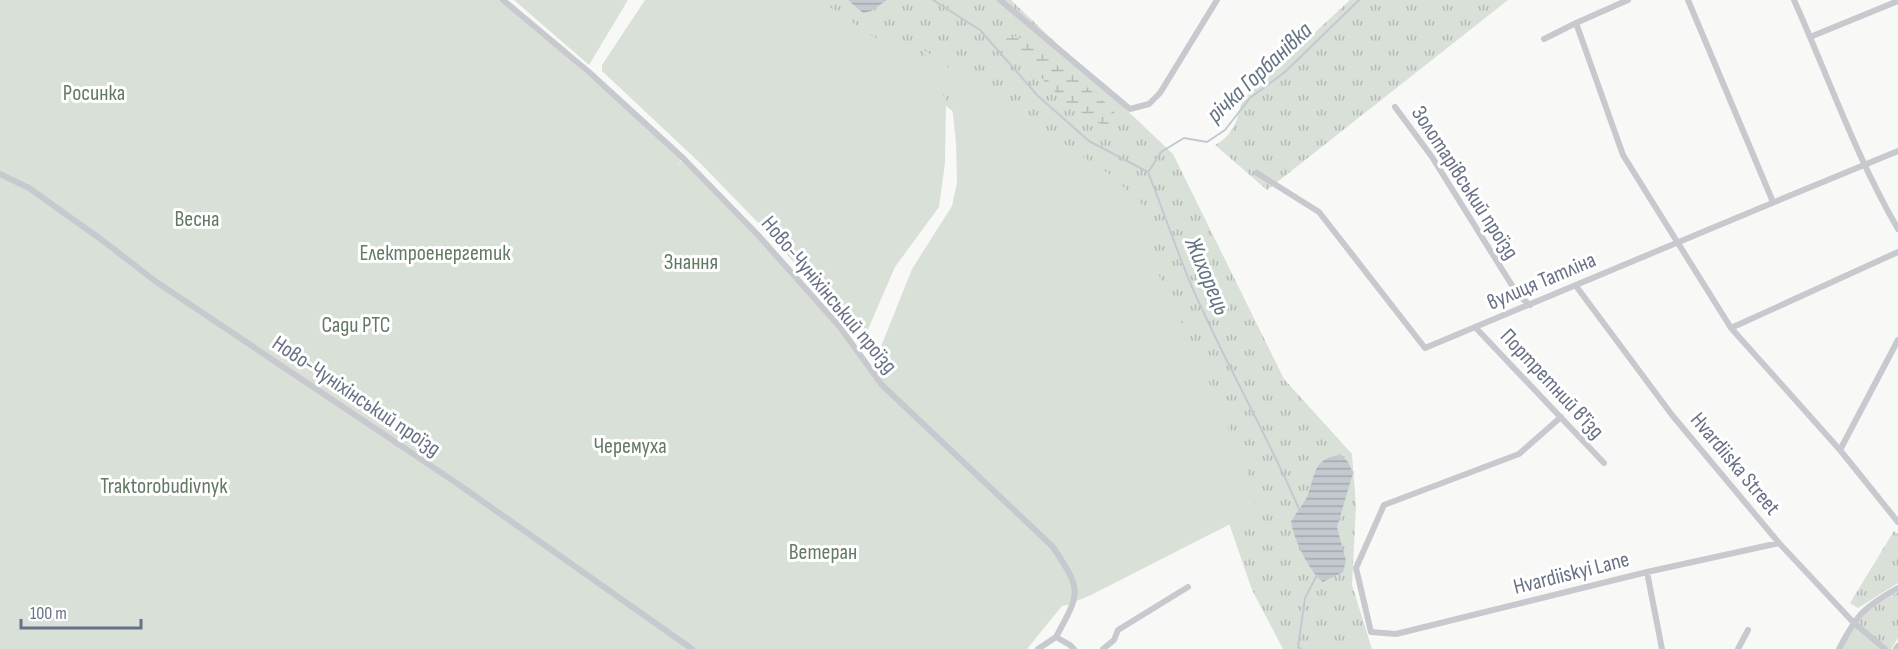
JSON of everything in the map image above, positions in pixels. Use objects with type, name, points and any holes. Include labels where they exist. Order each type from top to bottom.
[{"type":"street","name":"Ново-Чуніхінський проїзд","points":[[503,0],[590,73],[683,158],[759,235],[840,326],[882,385],[1053,547],[1076,585],[1074,604],[1056,637]]},
{"type":"street","points":[[1000,0],[1130,109],[1149,104],[1160,93],[1216,0]]},
{"type":"street","points":[[1544,39],[1576,22],[1628,0]]},
{"type":"street","points":[[1688,0],[1773,202]]},
{"type":"street","points":[[1794,0],[1865,165],[1884,206],[1898,229]]},
{"type":"street","points":[[1810,37],[1898,1]]},
{"type":"street","points":[[1576,22],[1623,155],[1731,328],[1840,450],[1898,522]]},
{"type":"street","name":"Золотарівський проїзд","points":[[1395,107],[1432,158],[1518,295],[1530,305]]},
{"type":"street","name":"вулиця Татліна","points":[[1257,173],[1319,212],[1425,348],[1576,286],[1676,241],[1898,152]]},
{"type":"street","name":"Ново-Чуніхінський проїзд","points":[[0,174],[29,188],[155,281],[458,484],[692,649]]},
{"type":"street","points":[[1731,328],[1898,252]]},
{"type":"street","name":"Hvardiiska Street","points":[[1576,286],[1672,415],[1779,543],[1853,622],[1885,649]]},
{"type":"street","name":"Портретний в'їзд","points":[[1475,327],[1604,463]]},
{"type":"street","points":[[1840,450],[1898,340]]},
{"type":"street","name":"Hvardiiskyi Lane","points":[[1561,417],[1519,454],[1384,505],[1356,568],[1371,632],[1396,634],[1647,572],[1779,543]]},
{"type":"street","points":[[1647,572],[1662,649]]},
{"type":"street","points":[[1103,649],[1114,640],[1118,630],[1188,587]]},
{"type":"street","points":[[1839,649],[1853,622],[1872,603],[1898,588]]},
{"type":"street","points":[[1738,649],[1748,630]]},
{"type":"street","points":[[1038,649],[1056,637],[1074,649]]},
{"type":"green space","name":"Сади РТС","points":[[0,0],[501,0],[682,157],[677,167],[683,158],[824,310],[872,369],[912,269],[952,206],[957,182],[951,96],[938,70],[917,45],[963,78],[1013,105],[1112,176],[1150,212],[1147,250],[1203,368],[1254,489],[1254,512],[1074,604],[1062,606],[1027,649],[0,649]]},
{"type":"green space","points":[[514,0],[628,0],[589,65]]},
{"type":"green space","points":[[645,0],[819,0],[883,43],[930,70],[946,100],[945,163],[939,207],[895,267],[863,341],[770,235],[701,164],[602,71],[602,65]]},
{"type":"green space","points":[[814,0],[1011,0],[1173,154],[1284,379],[1352,454],[1356,506],[1352,585],[1372,649],[1283,649],[1252,590],[1144,277],[1052,191]]},
{"type":"green space","points":[[1350,0],[1508,0],[1267,190],[1215,145],[1226,137],[1234,126],[1242,100]]},
{"type":"green space","points":[[998,29],[1022,39],[1077,78],[1115,109],[1112,123],[1105,127],[1066,103],[1004,40]]},
{"type":"green space","points":[[1894,531],[1898,534],[1898,583],[1858,608],[1850,603]]},
{"type":"green space","points":[[1898,592],[1898,638],[1891,649],[1842,649],[1856,621],[1873,606]]},
{"type":"shaded area","points":[[848,0],[887,0],[871,11],[863,13]]},
{"type":"shaded area","points":[[1341,455],[1348,462],[1353,473],[1337,527],[1346,561],[1343,572],[1323,582],[1303,555],[1291,522],[1307,497],[1316,469],[1325,460]]},
{"type":"waterway","name":"Жихорець","points":[[933,0],[980,30],[1038,96],[1089,141],[1148,172],[1192,287],[1299,509]]},
{"type":"waterway","name":"річка Горбанівка","points":[[1149,171],[1161,152],[1184,138],[1207,142],[1225,130],[1250,98],[1285,72],[1359,0]]},
{"type":"waterway","name":"Жихорець","points":[[1301,649],[1298,647],[1305,598],[1317,575]]},
{"type":"park label","name":"Росинка","points":[[94,92]]},
{"type":"park label","name":"Весна","points":[[197,218]]},
{"type":"park label","name":"Електроенергетик","points":[[435,252]]},
{"type":"park label","name":"Знання","points":[[691,261]]},
{"type":"park label","name":"Черемуха","points":[[630,445]]},
{"type":"park label","name":"Traktorobudivnyk","points":[[164,485]]},
{"type":"park label","name":"Ветеран","points":[[823,551]]}]
